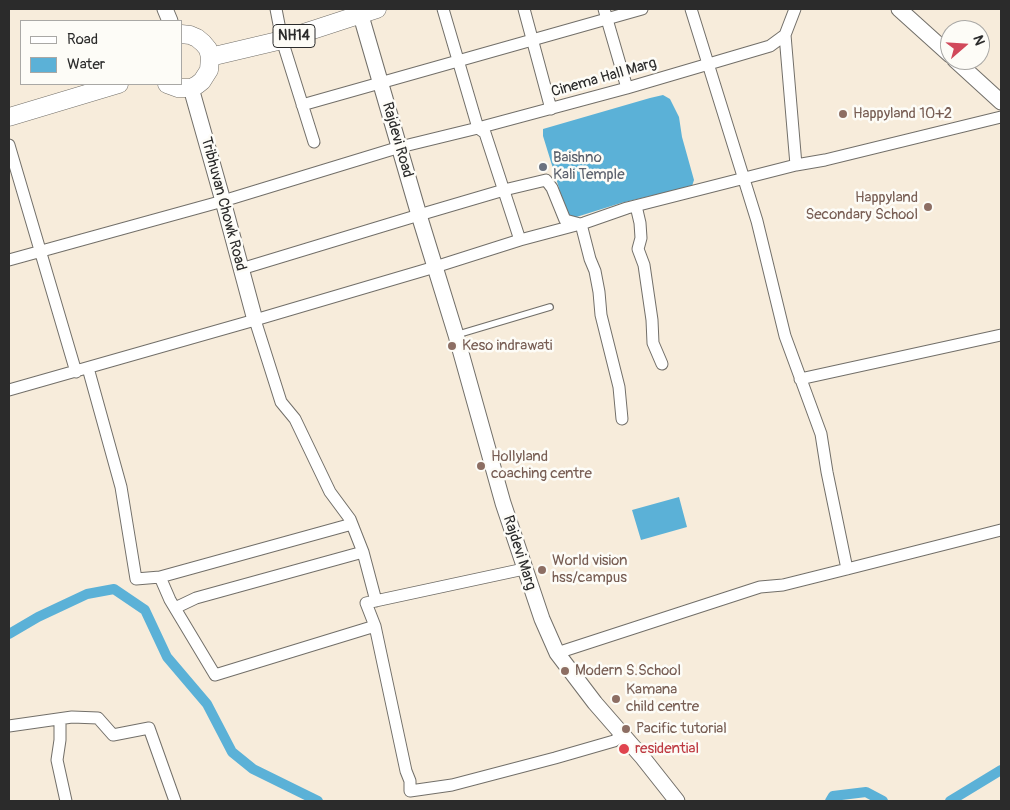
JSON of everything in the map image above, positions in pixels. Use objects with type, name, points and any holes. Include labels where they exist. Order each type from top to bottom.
[{"type":"main road","points":[[898,9],[940,46]]},
{"type":"main road","name":"NH14","points":[[210,57],[282,40],[365,10]]},
{"type":"main road","name":"Rajdevi Road","points":[[365,10],[381,83],[434,267]]},
{"type":"main road","points":[[170,85],[178,88],[191,88],[206,76],[209,70],[210,57],[208,49],[197,38],[190,34],[182,34]]},
{"type":"main road","points":[[967,70],[999,96]]},
{"type":"main road","points":[[9,118],[116,85]]},
{"type":"main road","name":"Tribhuvan Chowk Road","points":[[191,88],[255,320]]},
{"type":"main road","name":"Rajdevi Marg","points":[[434,267],[456,335],[503,503],[524,569],[542,619],[557,652],[595,703],[643,758],[677,801]]},
{"type":"street","points":[[276,9],[282,40],[314,142]]},
{"type":"street","points":[[443,9],[478,128],[485,133],[520,240]]},
{"type":"street","points":[[524,9],[551,109]]},
{"type":"street","points":[[302,105],[532,40],[605,14],[642,9]]},
{"type":"street","points":[[691,9],[762,240],[785,336],[821,434],[847,569]]},
{"type":"street","points":[[795,9],[785,35],[796,165]]},
{"type":"street","points":[[605,14],[627,88]]},
{"type":"street","name":"Cinema Hall Marg","points":[[9,260],[223,201],[400,147],[627,88],[770,46],[785,35]]},
{"type":"street","points":[[9,390],[255,320],[636,206],[796,165],[825,160],[1001,117]]},
{"type":"street","points":[[9,145],[76,372]]},
{"type":"street","points":[[241,269],[504,190],[546,180],[552,188],[565,220],[580,224]]},
{"type":"street","points":[[636,206],[640,223],[638,249],[644,265],[652,320],[653,343],[662,364]]},
{"type":"street","points":[[580,224],[595,270],[601,315],[619,387],[622,418]]},
{"type":"street","points":[[255,320],[281,402],[296,419],[330,492],[350,519],[363,552],[376,600]]},
{"type":"street","points":[[800,379],[1001,335]]},
{"type":"street","points":[[88,368],[121,486],[136,579],[160,577],[352,524]]},
{"type":"street","points":[[557,652],[760,587],[783,584],[847,569],[1001,530]]},
{"type":"street","points":[[175,608],[196,598],[363,552]]},
{"type":"street","points":[[524,569],[366,603],[375,626],[410,782],[408,796],[555,758],[614,741],[623,735]]},
{"type":"street","points":[[160,577],[170,600],[215,675],[375,626]]},
{"type":"street","points":[[9,726],[72,717],[98,718],[113,735],[149,728],[175,801]]},
{"type":"street","points":[[60,719],[60,740],[57,760],[66,801]]},
{"type":"lane","points":[[456,335],[550,307]]},
{"type":"water","points":[[663,95],[670,99],[679,117],[682,137],[694,180],[692,186],[621,203],[570,219],[565,216],[559,188],[543,136],[543,129]]},
{"type":"water","points":[[679,497],[687,527],[641,540],[632,510]]},
{"type":"waterway","points":[[9,634],[38,617],[87,594],[114,589],[145,610],[167,657],[207,704],[232,752],[253,769],[318,801]]},
{"type":"waterway","points":[[950,801],[1001,770]]},
{"type":"waterway","points":[[830,801],[833,796],[866,792],[883,801]]},
{"type":"place","name":"Happyland 10+2","points":[[843,114]]},
{"type":"place","name":"Baishno Kali Temple","points":[[543,167]]},
{"type":"place","name":"Happyland Secondary School","points":[[928,207]]},
{"type":"place","name":"Keso indrawati","points":[[452,346]]},
{"type":"place","name":"Hollyland coaching centre","points":[[481,466]]},
{"type":"place","name":"World vision hss/campus","points":[[542,570]]},
{"type":"place","name":"Modern S.School","points":[[565,671]]},
{"type":"place","name":"Kamana child centre","points":[[616,699]]},
{"type":"place","name":"Pacific tutorial","points":[[626,729]]},
{"type":"place","name":"residential","points":[[624,749]]}]
